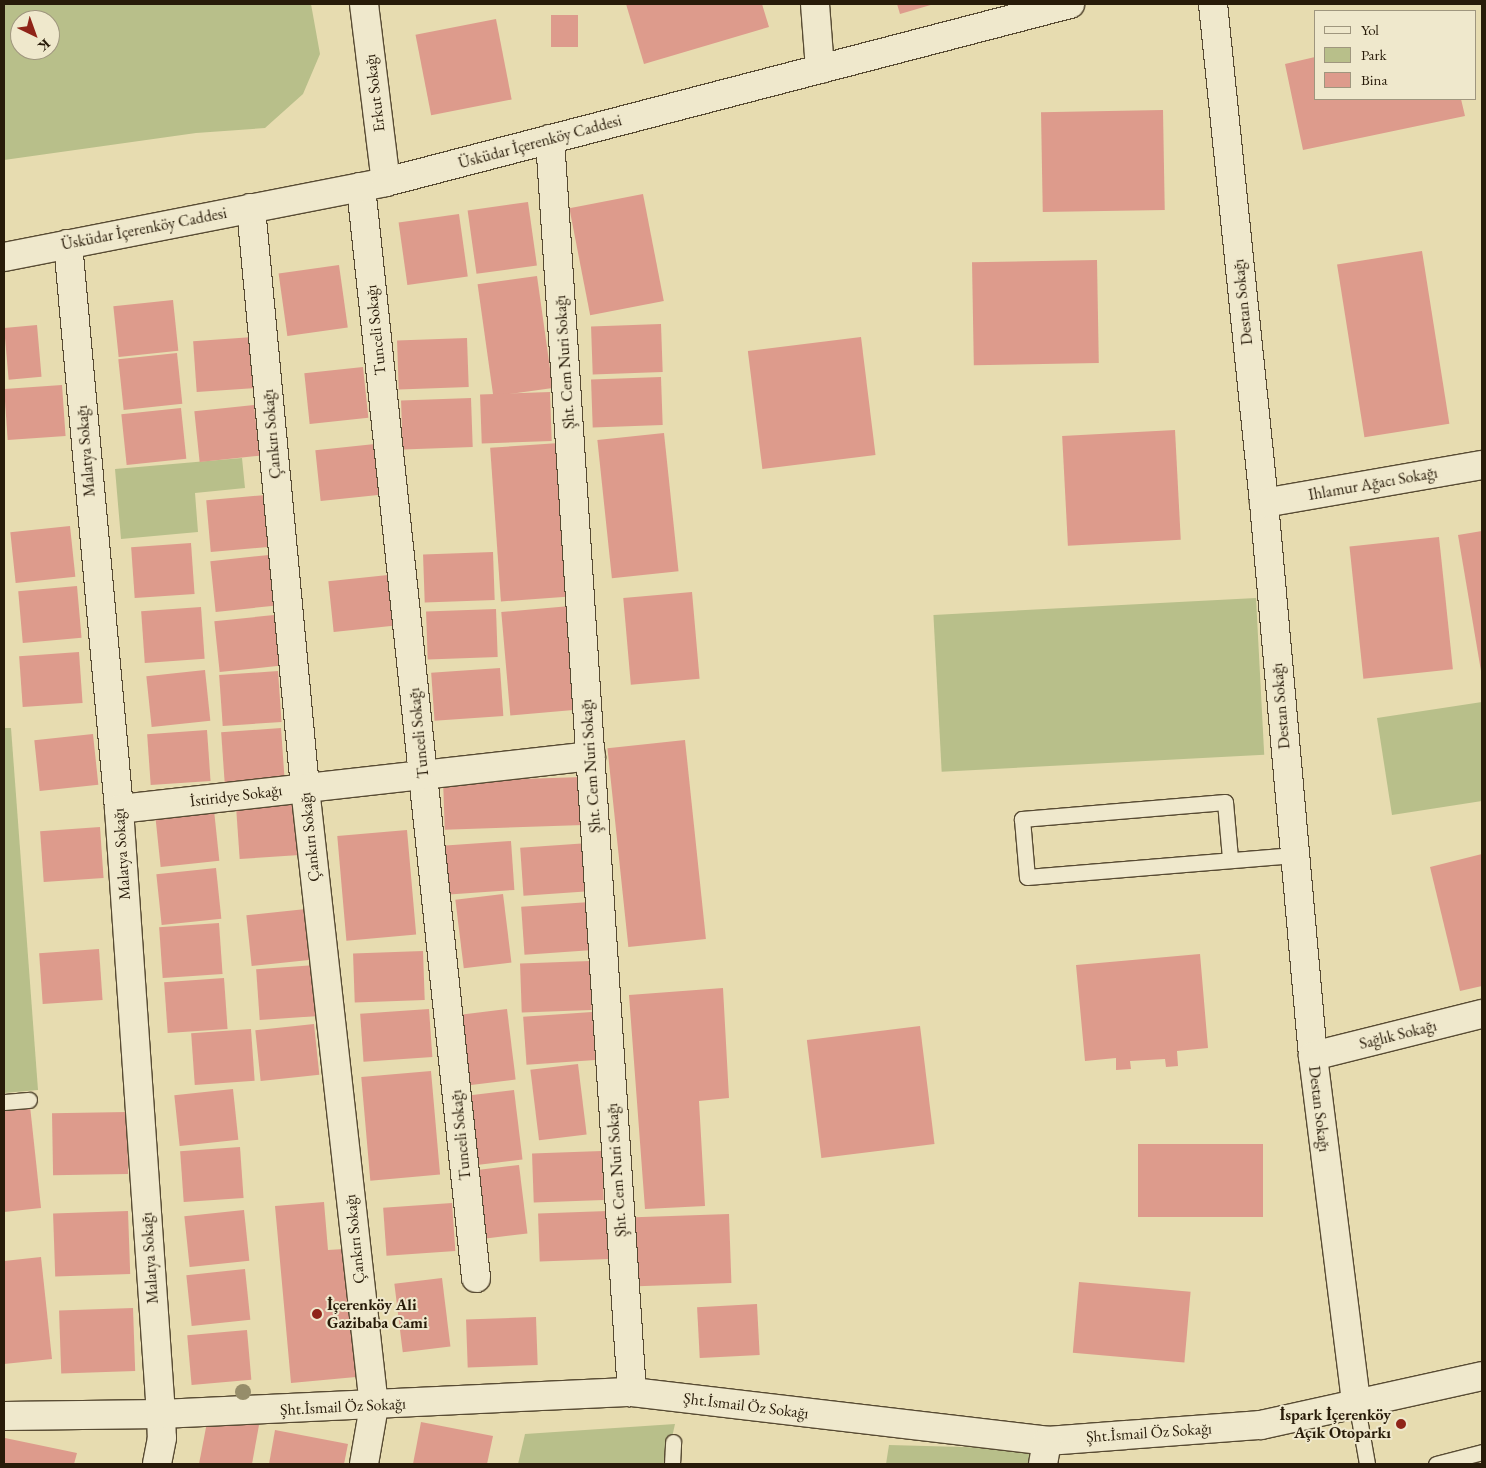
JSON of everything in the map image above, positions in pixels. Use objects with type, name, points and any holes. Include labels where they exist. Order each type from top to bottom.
[{"type":"street","name":"Erkut Sokağı","points":[[364,4],[374,185]]},
{"type":"street","points":[[815,4],[820,69]]},
{"type":"street","name":"Üsküdar İçerenköy Caddesi","points":[[4,256],[374,185],[1070,4]]},
{"type":"street","name":"Destan Sokağı","points":[[1213,4],[1264,503],[1313,1056],[1357,1407]]},
{"type":"street","name":"Şht. Cem Nuri Sokağı","points":[[550,139],[632,1392]]},
{"type":"street","name":"Tunceli Sokağı","points":[[374,185],[423,775],[476,1278]]},
{"type":"street","name":"Çankırı Sokağı","points":[[251,208],[305,788],[374,1406],[364,1464]]},
{"type":"street","name":"Malatya Sokağı","points":[[68,244],[119,809],[161,1414],[162,1438],[157,1464]]},
{"type":"street","name":"Ihlamur Ağacı Sokağı","points":[[1264,503],[1482,464]]},
{"type":"street","name":"İstiridye Sokağı","points":[[119,809],[591,756]]},
{"type":"street","name":"Sağlık Sokağı","points":[[1313,1056],[1482,1014]]},
{"type":"street","name":"Şht.İsmail Öz Sokağı","points":[[4,1416],[161,1414],[374,1406],[632,1392],[1045,1453],[1262,1425],[1357,1407],[1482,1376]]},
{"type":"lane","points":[[1230,858],[1225,802],[1022,819],[1027,877],[1230,858],[1294,855]]},
{"type":"lane","points":[[4,1102],[29,1100]]},
{"type":"lane","points":[[1357,1407],[1367,1464]]},
{"type":"lane","points":[[672,1464],[674,1442]]},
{"type":"lane","points":[[1436,1464],[1482,1452]]},
{"type":"green space","points":[[4,4],[311,4],[320,54],[303,94],[265,128],[196,133],[4,160]]},
{"type":"green space","points":[[242,458],[245,488],[195,493],[198,532],[121,539],[115,469]]},
{"type":"green space","points":[[1256,598],[1264,755],[942,772],[933,615]]},
{"type":"green space","points":[[1482,702],[1482,801],[1392,815],[1377,718]]},
{"type":"green space","points":[[4,728],[11,728],[38,1090],[4,1093]]},
{"type":"green space","points":[[675,1424],[666,1464],[518,1464],[525,1434]]},
{"type":"green space","points":[[889,1445],[1033,1449],[1030,1464],[886,1464]]},
{"type":"building","points":[[626,4],[762,4],[769,27],[644,64]]},
{"type":"building","points":[[897,4],[934,4],[900,14]]},
{"type":"building","points":[[551,15],[578,15],[578,47],[551,47]]},
{"type":"building","points":[[496,19],[512,99],[431,115],[416,35]]},
{"type":"building","points":[[1314,57],[1314,100],[1461,100],[1465,116],[1303,150],[1285,64]]},
{"type":"building","points":[[1163,110],[1165,210],[1043,212],[1041,112]]},
{"type":"building","points":[[643,194],[664,301],[590,315],[569,208]]},
{"type":"building","points":[[528,202],[537,265],[477,274],[468,210]]},
{"type":"building","points":[[459,214],[468,276],[407,285],[399,222]]},
{"type":"building","points":[[1422,251],[1449,424],[1364,437],[1337,264]]},
{"type":"building","points":[[1097,260],[1099,363],[974,365],[972,262]]},
{"type":"building","points":[[339,265],[348,327],[287,336],[279,273]]},
{"type":"building","points":[[537,276],[553,388],[493,396],[478,284]]},
{"type":"building","points":[[173,300],[178,351],[119,357],[113,306]]},
{"type":"building","points":[[661,324],[663,372],[593,374],[591,326]]},
{"type":"building","points":[[37,325],[42,377],[9,380],[4,328]]},
{"type":"building","points":[[253,337],[257,388],[197,392],[193,341]]},
{"type":"building","points":[[861,337],[876,455],[762,469],[748,351]]},
{"type":"building","points":[[467,338],[469,387],[399,389],[397,340]]},
{"type":"building","points":[[177,353],[182,404],[124,410],[118,359]]},
{"type":"building","points":[[363,367],[368,418],[310,424],[304,373]]},
{"type":"building","points":[[661,377],[663,425],[593,427],[591,379]]},
{"type":"building","points":[[62,385],[66,436],[8,440],[4,389]]},
{"type":"building","points":[[550,392],[552,441],[482,443],[480,394]]},
{"type":"building","points":[[471,398],[473,447],[403,449],[401,400]]},
{"type":"building","points":[[254,405],[259,456],[200,462],[194,411]]},
{"type":"building","points":[[181,408],[186,459],[127,465],[121,414]]},
{"type":"building","points":[[1175,430],[1181,540],[1068,546],[1062,436]]},
{"type":"building","points":[[664,433],[679,571],[612,578],[597,440]]},
{"type":"building","points":[[559,443],[570,597],[501,601],[490,448]]},
{"type":"building","points":[[375,444],[380,495],[321,501],[315,450]]},
{"type":"building","points":[[266,495],[271,547],[211,552],[206,500]]},
{"type":"building","points":[[70,526],[75,577],[16,583],[10,532]]},
{"type":"building","points":[[1482,531],[1482,671],[1481,671],[1458,535]]},
{"type":"building","points":[[1439,537],[1453,669],[1363,679],[1349,546]]},
{"type":"building","points":[[191,543],[195,594],[135,598],[131,547]]},
{"type":"building","points":[[493,552],[495,600],[425,602],[423,554]]},
{"type":"building","points":[[269,555],[274,606],[216,612],[210,561]]},
{"type":"building","points":[[388,575],[393,626],[334,632],[328,581]]},
{"type":"building","points":[[77,586],[82,638],[23,643],[18,591]]},
{"type":"building","points":[[692,592],[700,679],[631,685],[623,598]]},
{"type":"building","points":[[570,606],[579,710],[510,716],[501,612]]},
{"type":"building","points":[[201,607],[205,659],[145,663],[141,611]]},
{"type":"building","points":[[496,609],[498,657],[428,659],[426,611]]},
{"type":"building","points":[[274,615],[279,666],[220,672],[214,621]]},
{"type":"building","points":[[79,652],[83,703],[23,707],[19,656]]},
{"type":"building","points":[[500,668],[503,716],[435,721],[431,673]]},
{"type":"building","points":[[205,670],[210,721],[152,727],[146,676]]},
{"type":"building","points":[[278,671],[282,722],[223,726],[219,675]]},
{"type":"building","points":[[281,728],[285,780],[225,784],[221,732]]},
{"type":"building","points":[[207,730],[211,781],[151,785],[147,734]]},
{"type":"building","points":[[93,734],[98,785],[40,791],[34,740]]},
{"type":"building","points":[[685,740],[706,939],[628,947],[607,748]]},
{"type":"building","points":[[582,777],[584,825],[445,830],[443,782]]},
{"type":"building","points":[[296,804],[300,855],[240,859],[236,808]]},
{"type":"building","points":[[214,810],[219,861],[161,867],[155,816]]},
{"type":"building","points":[[100,827],[104,878],[44,882],[40,831]]},
{"type":"building","points":[[407,830],[416,935],[346,941],[337,836]]},
{"type":"building","points":[[511,841],[514,890],[446,895],[442,846]]},
{"type":"building","points":[[589,843],[592,891],[524,896],[520,848]]},
{"type":"building","points":[[1482,854],[1482,986],[1460,991],[1430,867]]},
{"type":"building","points":[[216,868],[221,919],[162,925],[156,874]]},
{"type":"building","points":[[503,894],[511,962],[464,968],[455,900]]},
{"type":"building","points":[[590,902],[593,950],[525,955],[521,907]]},
{"type":"building","points":[[306,909],[311,960],[252,966],[246,915]]},
{"type":"building","points":[[219,923],[223,974],[163,978],[159,927]]},
{"type":"building","points":[[99,949],[103,1000],[43,1004],[39,953]]},
{"type":"building","points":[[423,951],[425,1000],[355,1002],[353,953]]},
{"type":"building","points":[[1200,954],[1208,1048],[1177,1051],[1178,1066],[1166,1067],[1165,1059],[1130,1061],[1131,1069],[1116,1070],[1116,1058],[1085,1061],[1076,965]]},
{"type":"building","points":[[590,961],[592,1010],[522,1012],[520,963]]},
{"type":"building","points":[[316,965],[320,1016],[260,1020],[256,969]]},
{"type":"building","points":[[224,978],[228,1029],[168,1033],[164,982]]},
{"type":"building","points":[[723,988],[729,1098],[699,1101],[705,1206],[645,1209],[629,995]]},
{"type":"building","points":[[429,1009],[432,1057],[364,1062],[360,1014]]},
{"type":"building","points":[[507,1009],[516,1079],[467,1085],[458,1015]]},
{"type":"building","points":[[592,1012],[595,1060],[527,1065],[523,1017]]},
{"type":"building","points":[[314,1024],[319,1075],[261,1081],[255,1030]]},
{"type":"building","points":[[920,1026],[935,1144],[821,1158],[807,1040]]},
{"type":"building","points":[[251,1029],[255,1081],[195,1085],[191,1033]]},
{"type":"building","points":[[578,1064],[587,1134],[539,1140],[530,1070]]},
{"type":"building","points":[[431,1071],[440,1175],[370,1181],[361,1077]]},
{"type":"building","points":[[233,1089],[238,1140],[180,1146],[174,1095]]},
{"type":"building","points":[[514,1090],[523,1159],[475,1165],[466,1096]]},
{"type":"building","points":[[30,1106],[41,1208],[4,1212],[4,1109]]},
{"type":"building","points":[[127,1112],[128,1174],[53,1175],[52,1113]]},
{"type":"building","points":[[1138,1144],[1263,1144],[1263,1217],[1138,1217]]},
{"type":"building","points":[[240,1147],[244,1198],[184,1202],[180,1151]]},
{"type":"building","points":[[602,1151],[604,1200],[534,1202],[532,1153]]},
{"type":"building","points":[[519,1165],[527,1233],[480,1239],[471,1171]]},
{"type":"building","name":"İçerenköy Ali Gazibaba Cami","points":[[324,1202],[328,1250],[344,1249],[356,1377],[291,1383],[275,1206]]},
{"type":"building","points":[[452,1203],[455,1251],[387,1256],[383,1208]]},
{"type":"building","points":[[244,1210],[249,1261],[190,1267],[184,1216]]},
{"type":"building","points":[[128,1211],[130,1274],[55,1277],[53,1214]]},
{"type":"building","points":[[608,1211],[610,1259],[540,1261],[538,1213]]},
{"type":"building","points":[[729,1214],[731,1283],[637,1286],[635,1217]]},
{"type":"building","points":[[41,1257],[52,1359],[4,1364],[4,1261]]},
{"type":"building","points":[[245,1269],[250,1320],[192,1326],[186,1275]]},
{"type":"building","points":[[442,1278],[450,1346],[403,1352],[394,1284]]},
{"type":"building","points":[[1079,1282],[1191,1292],[1184,1362],[1073,1353]]},
{"type":"building","points":[[757,1304],[760,1355],[700,1358],[697,1307]]},
{"type":"building","points":[[133,1308],[135,1371],[61,1374],[59,1311]]},
{"type":"building","points":[[536,1317],[538,1365],[468,1367],[466,1319]]},
{"type":"building","points":[[247,1330],[251,1380],[192,1385],[187,1335]]},
{"type":"building","points":[[208,1417],[259,1425],[252,1464],[199,1464]]},
{"type":"building","points":[[421,1422],[493,1436],[487,1464],[413,1464]]},
{"type":"building","points":[[275,1430],[348,1444],[344,1464],[269,1464]]},
{"type":"building","points":[[5,1438],[77,1453],[74,1464],[4,1464]]},
{"type":"place","name":"İçerenköy Ali Gazibaba Cami","points":[[317,1314]]},
{"type":"place","name":"İspark İçerenköy Açık Otoparkı","points":[[1401,1424]]}]
